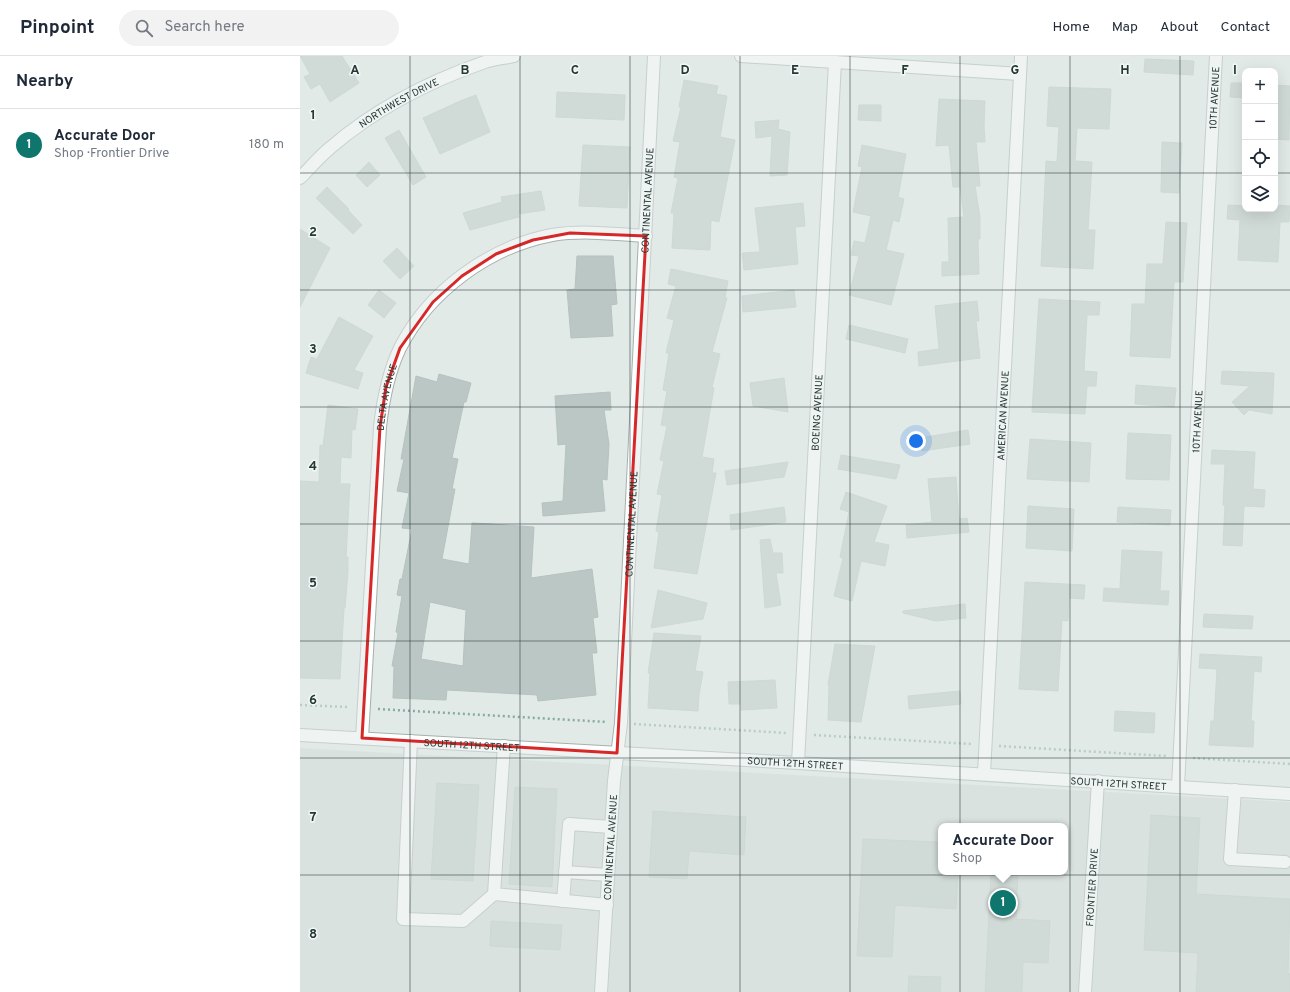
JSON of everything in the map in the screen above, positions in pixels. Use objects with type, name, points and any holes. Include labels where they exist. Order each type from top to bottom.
[{"type":"street","name":"NORTHWEST DRIVE","points":[[300,178],[330,148],[366,121],[402,99],[479,64],[514,56]]},
{"type":"street","name":"CONTINENTAL AVENUE","points":[[601,992],[614,781],[621,723],[654,56]]},
{"type":"street","points":[[740,56],[1020,74]]},
{"type":"street","name":"AMERICAN AVENUE","points":[[984,774],[1021,56]]},
{"type":"street","name":"10TH AVENUE","points":[[1178,786],[1216,56]]},
{"type":"street","name":"BOEING AVENUE","points":[[798,763],[834,62]]},
{"type":"street","name":"DELTA AVENUE","points":[[362,738],[380,427],[386,387],[400,348],[413,326],[433,302],[479,263],[496,254],[533,240],[570,233],[646,236]]},
{"type":"street","name":"SOUTH 12TH STREET","points":[[300,735],[617,752],[1290,794]]},
{"type":"street","points":[[411,741],[403,919],[463,920],[494,894],[607,905]]},
{"type":"street","points":[[494,894],[504,746]]},
{"type":"street","name":"FRONTIER DRIVE","points":[[1085,992],[1098,781]]},
{"type":"street","points":[[1235,790],[1230,859],[1285,862]]},
{"type":"street","points":[[563,901],[569,824],[611,827]]},
{"type":"street","points":[[565,872],[608,875]]},
{"type":"highlighted area","points":[[570,233],[646,236],[617,753],[362,738],[380,427],[386,387],[400,348],[433,302],[462,276],[496,254],[533,240]]},
{"type":"shaded area","points":[[300,748],[1290,802],[1290,992],[300,992]]},
{"type":"building","points":[[300,56],[342,56],[359,83],[330,102],[320,84],[311,89],[304,77],[310,74]]},
{"type":"building","points":[[1145,59],[1194,61],[1193,75],[1144,72]]},
{"type":"building","points":[[684,80],[718,86],[716,94],[727,96],[720,137],[735,140],[719,222],[711,220],[710,250],[672,248],[674,213],[671,213],[678,178],[674,177],[680,142],[673,141],[681,107],[679,107]]},
{"type":"building","points":[[1231,83],[1242,83],[1242,98],[1230,97]]},
{"type":"building","points":[[1278,85],[1290,86],[1289,140],[1278,139]]},
{"type":"building","points":[[1049,87],[1111,89],[1109,129],[1077,128],[1075,161],[1092,162],[1088,230],[1095,230],[1093,269],[1041,266],[1046,161],[1057,162],[1059,127],[1047,126]]},
{"type":"building","points":[[557,92],[625,95],[624,120],[556,117]]},
{"type":"building","points":[[476,95],[490,132],[440,154],[423,118]]},
{"type":"building","points":[[939,99],[985,101],[985,142],[976,142],[980,186],[975,186],[980,217],[980,239],[978,239],[979,274],[942,276],[942,262],[949,262],[948,218],[964,217],[960,187],[953,187],[949,145],[936,146]]},
{"type":"building","points":[[859,105],[881,105],[881,121],[858,120]]},
{"type":"building","points":[[779,120],[778,129],[790,132],[787,175],[770,176],[772,136],[756,138],[755,122]]},
{"type":"building","points":[[399,130],[426,177],[413,185],[385,138]]},
{"type":"building","points":[[1162,142],[1182,143],[1179,193],[1161,192]]},
{"type":"building","points":[[583,145],[630,147],[627,208],[579,206]]},
{"type":"building","points":[[862,145],[906,154],[898,197],[904,199],[899,222],[893,220],[886,250],[904,254],[891,305],[849,295],[859,256],[851,255],[854,241],[865,243],[871,216],[853,212],[862,167],[858,166]]},
{"type":"building","points":[[369,162],[380,175],[367,187],[356,175]]},
{"type":"building","points":[[327,187],[349,209],[348,210],[362,225],[353,234],[316,198]]},
{"type":"building","points":[[541,191],[545,210],[518,214],[519,217],[470,230],[463,213],[502,202],[501,197]]},
{"type":"building","points":[[803,203],[805,226],[795,227],[798,264],[744,270],[742,253],[760,252],[755,208]]},
{"type":"building","points":[[1228,205],[1242,206],[1242,212],[1278,212],[1278,205],[1290,206],[1289,222],[1280,222],[1278,262],[1238,260],[1240,220],[1227,219]]},
{"type":"building","points":[[1166,222],[1187,223],[1183,282],[1174,282],[1170,358],[1130,356],[1132,304],[1145,304],[1147,264],[1163,264]]},
{"type":"building","points":[[300,229],[330,248],[300,307]]},
{"type":"building","points":[[397,248],[414,266],[400,279],[383,261]]},
{"type":"building","points":[[577,256],[613,256],[617,304],[611,305],[613,336],[571,338],[567,290],[575,289]]},
{"type":"building","points":[[671,269],[728,281],[725,298],[727,298],[712,352],[720,354],[712,387],[714,388],[702,457],[714,459],[712,473],[716,473],[697,574],[654,568],[659,532],[656,531],[662,495],[657,494],[664,461],[660,460],[667,426],[661,425],[667,391],[663,390],[669,353],[666,353],[674,320],[667,318],[676,286],[668,284]]},
{"type":"building","points":[[379,290],[396,303],[384,318],[368,305]]},
{"type":"building","points":[[794,290],[796,307],[743,312],[742,296]]},
{"type":"building","points":[[1039,299],[1100,302],[1099,315],[1087,315],[1084,371],[1097,372],[1096,386],[1087,386],[1085,414],[1032,412]]},
{"type":"building","points":[[977,301],[979,321],[976,321],[980,358],[919,366],[918,352],[939,349],[935,306]]},
{"type":"building","points":[[339,317],[373,336],[354,370],[363,373],[358,389],[306,373],[311,357],[317,359]]},
{"type":"building","points":[[849,325],[908,339],[905,353],[846,339]]},
{"type":"building","points":[[1222,371],[1274,373],[1272,414],[1249,410],[1244,415],[1232,402],[1250,386],[1221,384]]},
{"type":"building","points":[[439,374],[471,383],[466,402],[464,402],[452,458],[458,459],[452,489],[455,489],[442,559],[469,564],[472,523],[492,524],[534,527],[531,578],[592,569],[598,617],[593,618],[597,653],[592,653],[596,695],[538,701],[537,695],[447,690],[446,700],[393,698],[394,666],[392,666],[398,633],[396,632],[402,596],[397,595],[400,579],[402,579],[412,529],[402,528],[409,493],[397,491],[404,459],[401,459],[416,376],[437,382]],"holes":[[[430,602],[466,610],[463,666],[421,659]]]},
{"type":"building","points":[[784,378],[788,412],[753,406],[750,383]]},
{"type":"building","points":[[1136,385],[1176,388],[1174,407],[1135,404]]},
{"type":"building","points":[[610,392],[611,410],[604,410],[609,444],[607,480],[602,479],[605,511],[543,516],[542,503],[563,501],[566,444],[558,445],[555,396]]},
{"type":"building","points":[[328,405],[358,409],[355,430],[352,429],[351,458],[341,457],[340,484],[350,484],[346,557],[348,557],[348,571],[344,608],[340,679],[300,678],[300,481],[319,482],[320,445],[323,446]]},
{"type":"building","points":[[968,430],[970,444],[922,451],[920,438]]},
{"type":"building","points":[[1128,433],[1171,435],[1169,480],[1126,479]]},
{"type":"building","points":[[1030,439],[1091,443],[1089,482],[1027,479]]},
{"type":"building","points":[[1212,450],[1255,452],[1253,489],[1265,490],[1264,507],[1244,506],[1242,546],[1223,545],[1225,464],[1211,464]]},
{"type":"building","points":[[841,455],[900,465],[896,479],[838,469]]},
{"type":"building","points":[[788,462],[784,477],[727,485],[725,471]]},
{"type":"building","points":[[956,477],[959,519],[967,518],[969,532],[907,538],[906,525],[932,522],[928,479]]},
{"type":"building","points":[[846,492],[887,506],[874,542],[889,545],[885,566],[861,561],[852,601],[834,596],[843,558],[840,557],[849,512],[840,509]]},
{"type":"building","points":[[1028,506],[1074,509],[1072,551],[1026,548]]},
{"type":"building","points":[[784,507],[786,522],[731,530],[730,515]]},
{"type":"building","points":[[1118,507],[1171,510],[1170,525],[1117,522]]},
{"type":"building","points":[[770,539],[773,553],[782,553],[783,573],[776,573],[781,605],[765,608],[760,540]]},
{"type":"building","points":[[1122,550],[1162,552],[1160,591],[1169,591],[1168,605],[1103,601],[1104,588],[1120,589]]},
{"type":"building","points":[[1025,582],[1085,585],[1084,599],[1069,598],[1068,621],[1062,620],[1058,691],[1019,689]]},
{"type":"building","points":[[658,590],[707,603],[703,619],[651,628]]},
{"type":"building","points":[[965,604],[966,618],[936,621],[903,613],[903,611]]},
{"type":"building","points":[[1204,614],[1253,616],[1252,629],[1203,627]]},
{"type":"building","points":[[654,633],[701,636],[695,671],[703,672],[698,711],[648,708],[650,673],[648,673]]},
{"type":"building","points":[[835,644],[875,646],[861,722],[828,720],[828,685]]},
{"type":"building","points":[[1200,654],[1262,657],[1261,672],[1254,671],[1251,721],[1254,721],[1253,747],[1209,745],[1211,721],[1214,721],[1217,669],[1199,668]]},
{"type":"building","points":[[775,680],[777,708],[741,710],[741,704],[729,704],[728,682]]},
{"type":"building","points":[[960,691],[961,704],[909,709],[908,696]]},
{"type":"building","points":[[1115,711],[1155,713],[1154,733],[1114,731]]},
{"type":"building","points":[[437,783],[479,785],[473,881],[431,879]]},
{"type":"building","points":[[515,787],[557,789],[552,887],[509,884]]},
{"type":"building","points":[[653,811],[746,817],[744,855],[689,851],[687,879],[649,877]]},
{"type":"building","points":[[1151,815],[1200,818],[1196,894],[1290,899],[1288,973],[1290,974],[1290,992],[1196,992],[1198,953],[1144,950]]},
{"type":"building","points":[[863,839],[938,842],[938,875],[958,875],[956,909],[895,905],[892,957],[857,956]]},
{"type":"building","points":[[991,875],[1018,875],[1016,919],[1050,921],[1048,963],[1023,962],[1022,992],[985,992]]},
{"type":"building","points":[[491,921],[562,925],[560,950],[490,946]]},
{"type":"building","points":[[909,976],[941,977],[940,992],[908,992]]},
{"type":"place","name":"Accurate Door","points":[[1003,903]]}]
